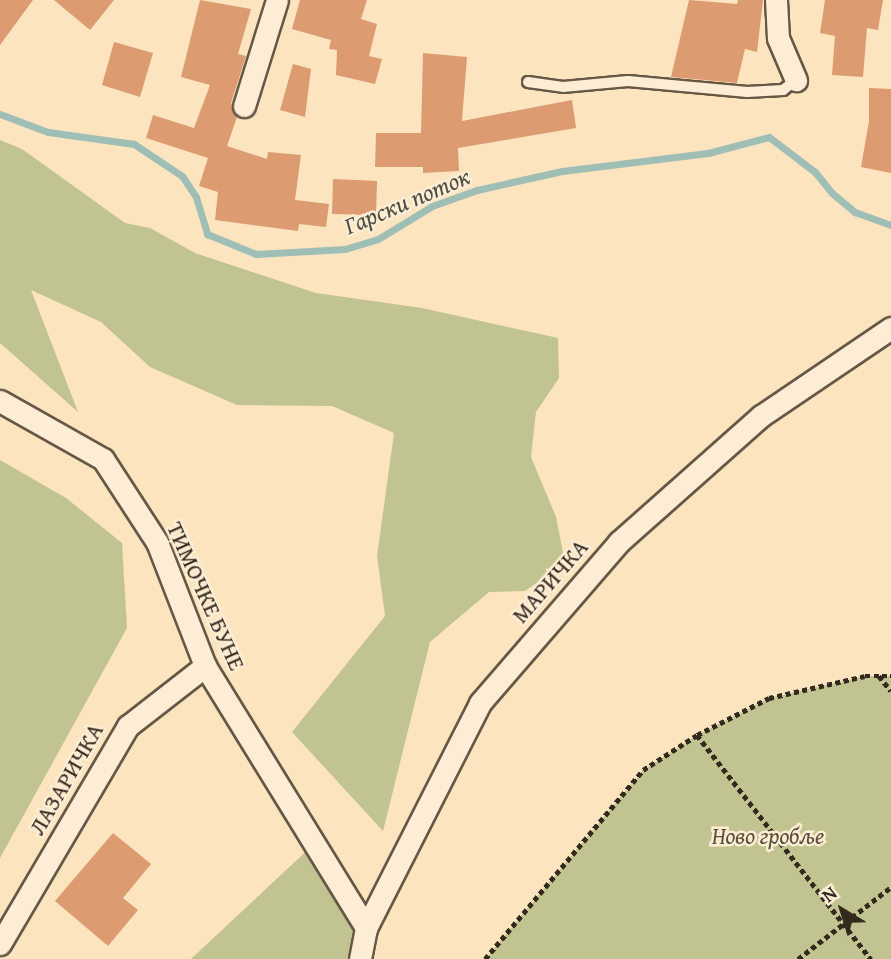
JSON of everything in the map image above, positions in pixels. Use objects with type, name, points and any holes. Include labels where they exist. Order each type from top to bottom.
[{"type":"street","points":[[244,106],[277,0]]},
{"type":"street","points":[[776,0],[778,38],[796,80]]},
{"type":"street","name":"МАРИЧКА","points":[[360,959],[366,928],[480,703],[619,542],[761,416],[891,328]]},
{"type":"street","name":"ТИМОЧКЕ БУНЕ","points":[[0,401],[103,459],[157,542],[205,666],[366,928]]},
{"type":"street","name":"ЛАЗАРИЧКА","points":[[0,944],[128,726],[205,666]]},
{"type":"lane","points":[[528,82],[563,87],[628,81],[747,92],[783,90],[796,80]]},
{"type":"path","points":[[485,959],[643,770],[697,735],[769,698],[879,676],[891,676]]},
{"type":"path","points":[[879,676],[891,691]]},
{"type":"path","points":[[697,735],[871,959]]},
{"type":"path","points":[[798,959],[891,887]]},
{"type":"green space","points":[[0,140],[22,149],[125,223],[150,228],[195,253],[316,293],[422,308],[558,338],[559,378],[536,412],[531,457],[556,517],[565,563],[525,591],[489,592],[430,642],[383,831],[292,732],[385,616],[377,556],[394,433],[332,406],[237,405],[150,367],[101,322],[31,290],[78,412],[0,343]]},
{"type":"green space","points":[[0,460],[66,498],[122,543],[127,628],[0,858]]},
{"type":"green space","name":"Ново гробље","points":[[865,676],[891,676],[891,959],[485,959],[643,770],[697,735],[769,698]]},
{"type":"green space","points":[[314,844],[366,928],[360,959],[191,959]]},
{"type":"building","points":[[0,0],[33,0],[0,45]]},
{"type":"building","points":[[54,0],[114,0],[90,30]]},
{"type":"building","points":[[200,0],[251,9],[238,54],[246,56],[231,103],[237,117],[227,146],[267,159],[268,152],[301,155],[295,200],[329,204],[326,227],[299,224],[298,231],[215,220],[218,192],[199,186],[208,158],[146,138],[153,115],[194,128],[210,85],[181,77]]},
{"type":"building","points":[[300,0],[367,0],[361,19],[377,24],[369,56],[382,59],[375,84],[336,75],[337,50],[329,49],[331,40],[292,29]]},
{"type":"building","points":[[689,0],[737,4],[738,0],[763,0],[757,52],[745,49],[737,83],[671,77]]},
{"type":"building","points":[[825,0],[883,0],[878,30],[867,28],[863,77],[832,75],[835,36],[820,33]]},
{"type":"building","points":[[114,42],[153,53],[140,97],[102,85]]},
{"type":"building","points":[[423,53],[467,57],[462,121],[572,100],[576,128],[458,148],[459,171],[423,173],[423,167],[375,167],[376,133],[421,133]]},
{"type":"building","points":[[293,64],[311,69],[305,117],[280,110]]},
{"type":"building","points":[[869,88],[891,89],[891,173],[861,167],[869,121]]},
{"type":"building","points":[[333,179],[377,181],[376,215],[332,214]]},
{"type":"building","points":[[113,833],[151,864],[123,898],[138,910],[108,946],[55,901]]},
{"type":"waterway","name":"Гарски поток","points":[[0,114],[48,132],[134,144],[182,176],[196,197],[207,234],[256,254],[345,249],[378,239],[432,206],[477,190],[562,171],[708,153],[769,137],[815,172],[832,193],[855,212],[891,225]]}]
